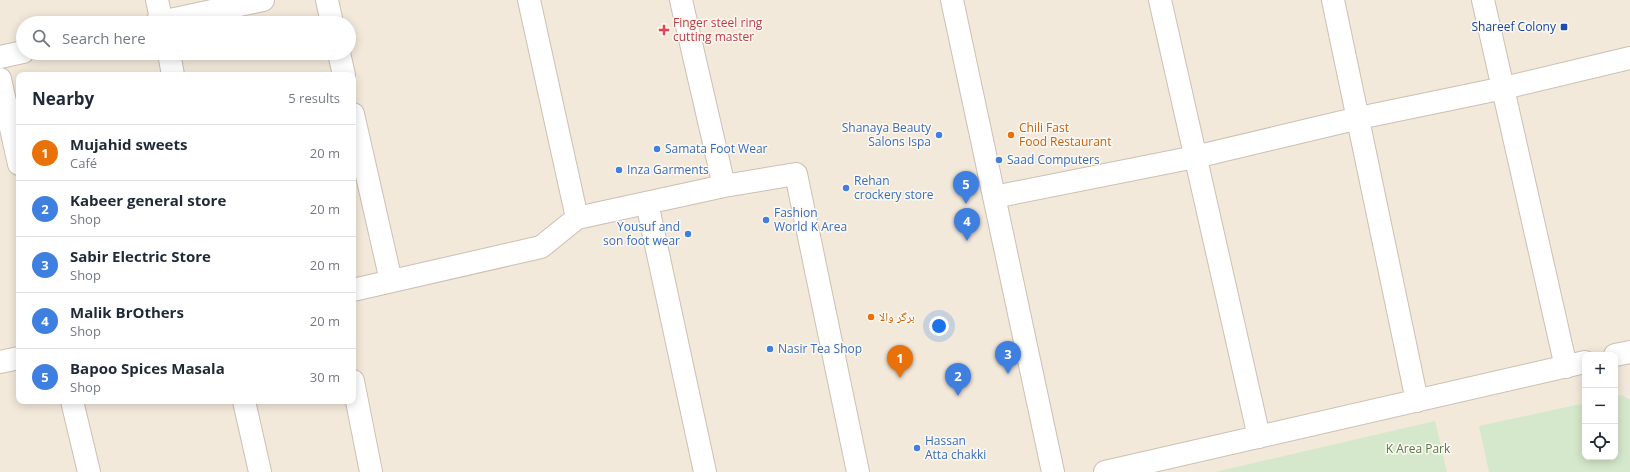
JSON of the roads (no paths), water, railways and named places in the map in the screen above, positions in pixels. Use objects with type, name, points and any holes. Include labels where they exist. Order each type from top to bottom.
[{"type":"street","points":[[157,0],[159,16]]},
{"type":"street","points":[[191,16],[263,0]]},
{"type":"street","points":[[327,0],[330,16]]},
{"type":"street","points":[[529,0],[577,218]]},
{"type":"street","points":[[681,0],[724,186]]},
{"type":"street","points":[[952,0],[1052,472]]},
{"type":"street","points":[[1160,0],[1260,437]]},
{"type":"street","points":[[1333,0],[1359,118],[1417,401]]},
{"type":"street","points":[[1105,472],[1576,365],[1504,88],[1483,0]]},
{"type":"street","points":[[0,57],[16,54]]},
{"type":"street","points":[[994,197],[1196,157],[1359,118],[1504,88],[1630,58]]},
{"type":"street","points":[[170,60],[172,72]]},
{"type":"street","points":[[341,60],[343,72]]},
{"type":"street","points":[[0,79],[16,151]]},
{"type":"street","points":[[356,127],[391,281]]},
{"type":"street","points":[[356,289],[541,247],[577,218],[724,186],[796,174],[858,472]]},
{"type":"street","points":[[647,203],[705,472]]},
{"type":"street","points":[[1618,354],[1630,352]]},
{"type":"street","points":[[0,362],[16,359]]},
{"type":"street","points":[[356,396],[371,472]]},
{"type":"street","points":[[73,404],[89,472]]},
{"type":"street","points":[[245,404],[260,472]]},
{"type":"place","name":"Shareef Colony","points":[[1564,27]]},
{"type":"place","name":"Finger steel ring cutting master","points":[[664,30]]},
{"type":"place","name":"Shanaya Beauty Salons Ispa","points":[[939,135]]},
{"type":"place","name":"Chili Fast Food Restaurant","points":[[1011,135]]},
{"type":"place","name":"Samata Foot Wear","points":[[657,149]]},
{"type":"place","name":"Saad Computers","points":[[999,160]]},
{"type":"place","name":"Inza Garments","points":[[619,170]]},
{"type":"place","name":"Rehan crockery store","points":[[846,188]]},
{"type":"place","name":"Bapoo Spices Masala","points":[[966,204]]},
{"type":"place","name":"Fashion World K Area","points":[[766,220]]},
{"type":"place","name":"Yousuf and son foot wear","points":[[688,234]]},
{"type":"place","name":"Malik BrOthers","points":[[967,241]]},
{"type":"place","name":"برگر والا","points":[[871,317]]},
{"type":"place","name":"Nasir Tea Shop","points":[[770,349]]},
{"type":"place","name":"Sabir Electric Store","points":[[1008,374]]},
{"type":"place","name":"Mujahid sweets","points":[[900,378]]},
{"type":"place","name":"Kabeer general store","points":[[958,396]]},
{"type":"place","name":"Hassan Atta chakki","points":[[917,448]]},
{"type":"park label","name":"K Area Park","points":[[1418,449]]}]
